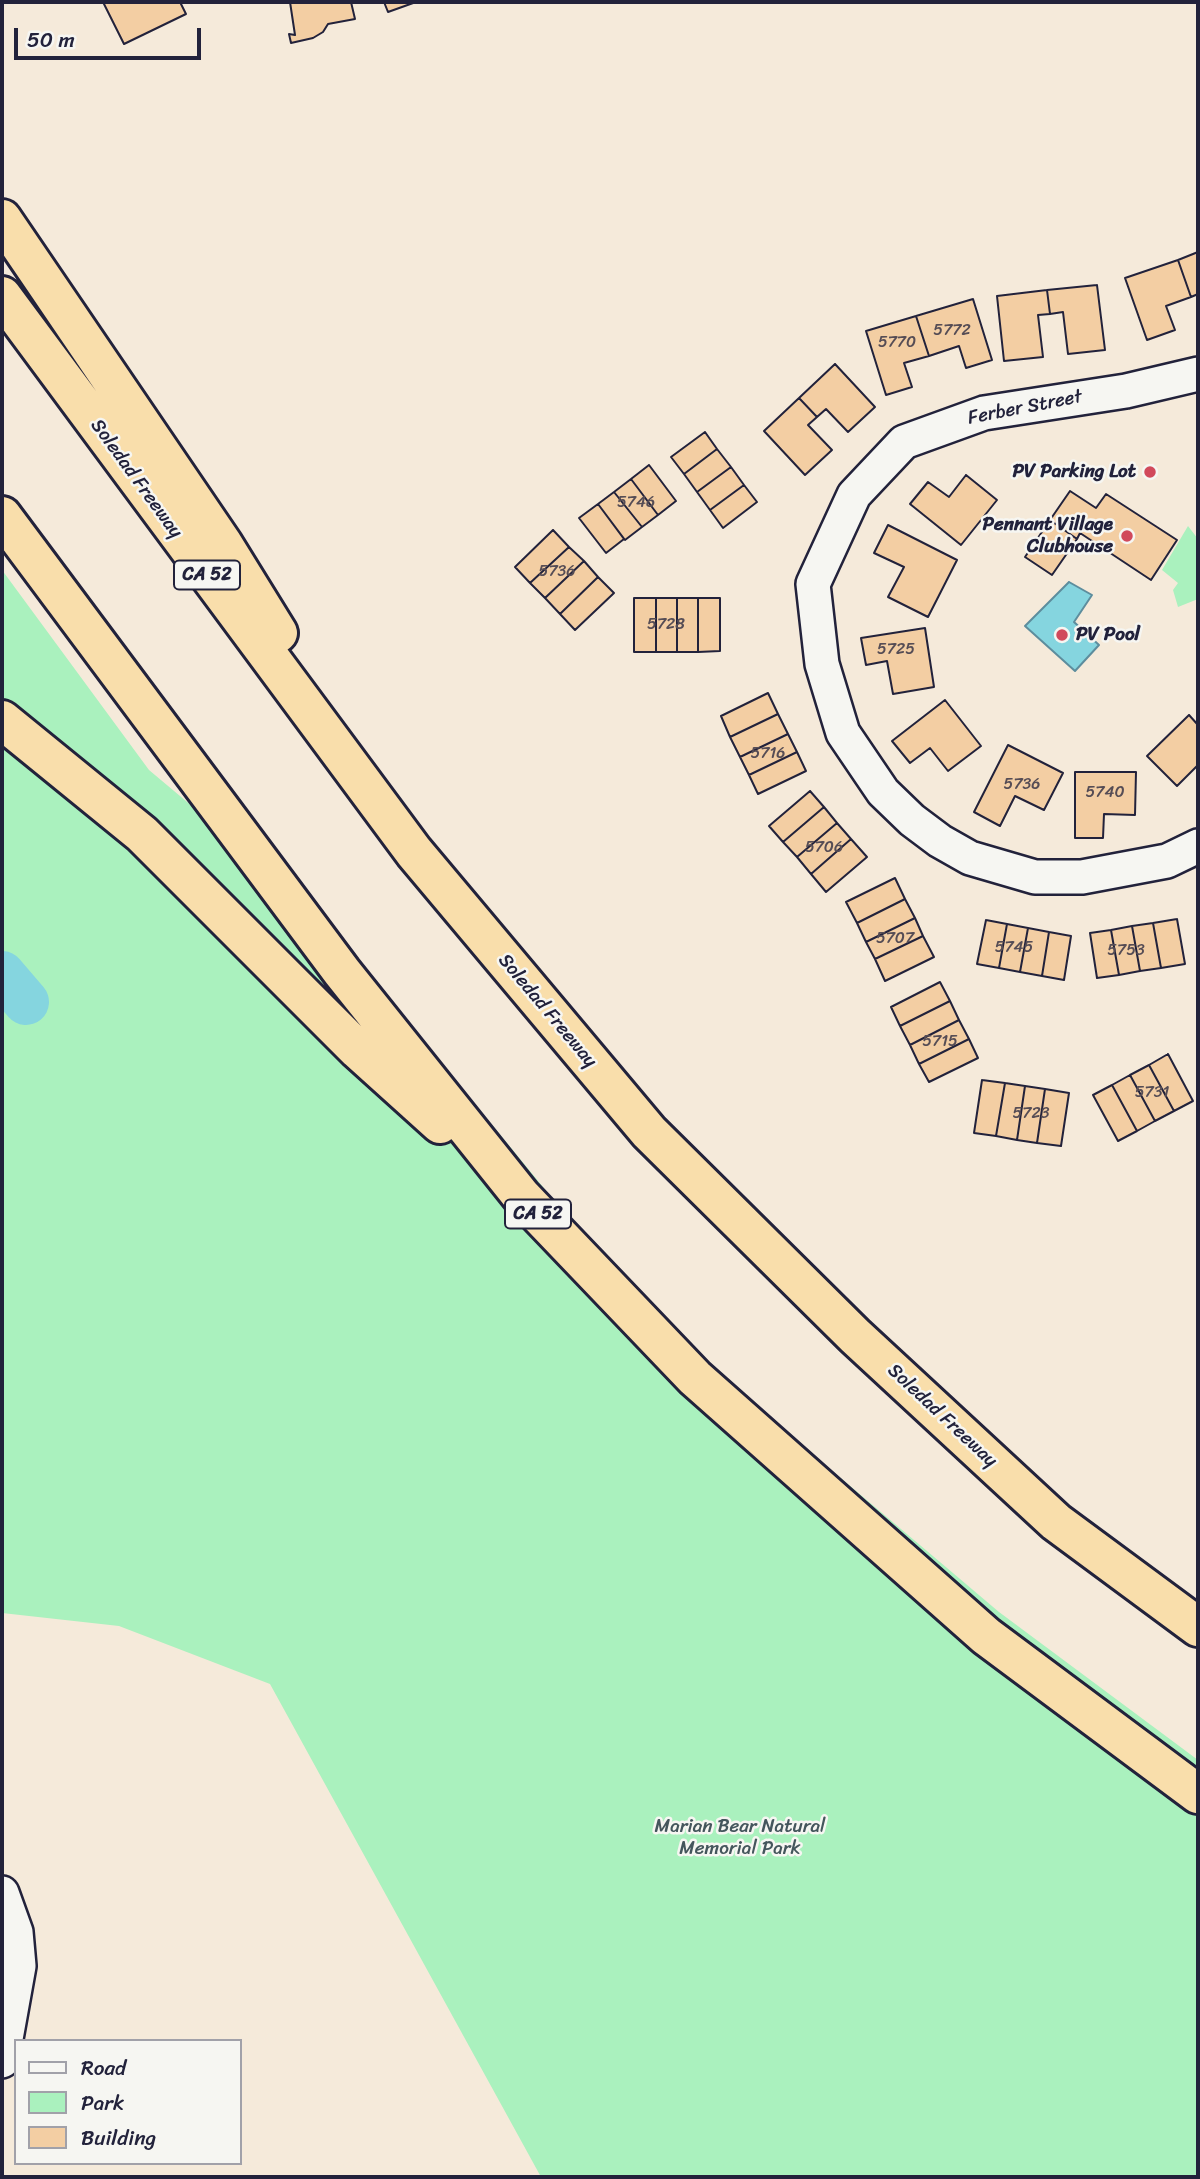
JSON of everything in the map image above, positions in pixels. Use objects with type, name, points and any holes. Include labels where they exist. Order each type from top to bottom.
[{"type":"highway","points":[[2,219],[223,544],[414,852]]},
{"type":"highway","name":"Soledad Freeway","points":[[2,296],[414,852],[659,1142],[855,1336],[1056,1522],[1198,1627]]},
{"type":"highway","name":"CA 52","points":[[2,516],[342,972],[522,1197],[695,1378],[965,1618],[1198,1794]]},
{"type":"highway","points":[[2,720],[142,834],[358,1050],[522,1197]]},
{"type":"street","name":"Ferber Street","points":[[1198,374],[1126,391],[1013,407],[964,419],[904,442],[854,495],[813,584],[822,664],[843,733],[883,792],[912,820],[940,841],[970,858],[1035,877],[1082,877],[1155,864],[1178,857],[1198,846]]},
{"type":"street","points":[[2,1893],[16,1932],[19,1966],[2,2061]]},
{"type":"green space","points":[[1188,526],[1198,539],[1198,599],[1178,607],[1173,590],[1178,583],[1162,570]]},
{"type":"green space","name":"Marian Bear Natural Memorial Park","points":[[2,570],[149,770],[316,910],[566,1215],[684,1340],[823,1463],[999,1612],[1198,1760],[1198,2177],[541,2177],[270,1684],[119,1626],[2,1613]]},
{"type":"water","name":"PV Pool","points":[[1069,582],[1092,595],[1074,622],[1099,645],[1075,671],[1025,626]]},
{"type":"building","points":[[103,2],[180,2],[186,14],[124,44]]},
{"type":"building","points":[[290,2],[351,2],[355,19],[328,24],[323,32],[313,38],[291,43],[289,34],[295,35]]},
{"type":"building","points":[[384,2],[416,2],[388,12]]},
{"type":"building","points":[[1198,252],[1198,294],[1191,297],[1178,260]]},
{"type":"building","points":[[1178,260],[1191,297],[1166,306],[1175,330],[1147,340],[1125,278]]},
{"type":"building","points":[[1097,285],[1105,350],[1068,354],[1063,312],[1050,314],[1047,290]]},
{"type":"building","points":[[1047,290],[1050,314],[1038,315],[1043,357],[1004,361],[997,296]]},
{"type":"building","points":[[973,299],[992,360],[966,368],[959,346],[929,356],[916,316]]},
{"type":"building","points":[[916,316],[929,356],[904,363],[912,387],[886,395],[866,331]]},
{"type":"building","points":[[835,364],[875,407],[848,432],[826,409],[817,417],[799,398]]},
{"type":"building","points":[[799,398],[817,417],[808,425],[832,450],[805,475],[764,431]]},
{"type":"building","points":[[705,432],[717,449],[684,474],[671,457]]},
{"type":"building","points":[[717,449],[731,467],[697,492],[684,474]]},
{"type":"building","points":[[649,465],[676,501],[658,515],[631,479]]},
{"type":"building","points":[[731,467],[744,485],[710,510],[697,492]]},
{"type":"building","points":[[966,475],[997,500],[961,545],[910,504],[928,482],[949,497]]},
{"type":"building","points":[[631,479],[658,515],[642,527],[614,492]]},
{"type":"building","points":[[744,485],[757,502],[723,528],[710,510]]},
{"type":"building","name":"Pennant Village Clubhouse","points":[[1070,491],[1096,508],[1106,494],[1177,540],[1151,580],[1080,533],[1077,539],[1050,520]]},
{"type":"building","points":[[614,492],[642,527],[625,540],[598,504]]},
{"type":"building","points":[[598,504],[624,539],[606,553],[579,518]]},
{"type":"building","points":[[1050,520],[1077,539],[1052,575],[1025,557]]},
{"type":"building","points":[[888,525],[957,560],[928,617],[888,597],[904,567],[874,553]]},
{"type":"building","points":[[553,530],[569,547],[530,583],[515,567]]},
{"type":"building","points":[[569,547],[584,561],[545,598],[530,583]]},
{"type":"building","points":[[584,561],[598,577],[560,614],[545,598]]},
{"type":"building","points":[[598,577],[614,593],[575,630],[560,614]]},
{"type":"building","points":[[634,598],[656,598],[656,652],[634,652]]},
{"type":"building","points":[[656,598],[677,598],[677,652],[656,652]]},
{"type":"building","points":[[677,598],[698,598],[698,652],[677,652]]},
{"type":"building","points":[[698,598],[720,598],[720,651],[698,652]]},
{"type":"building","points":[[925,628],[934,687],[893,694],[887,661],[866,665],[861,638]]},
{"type":"building","points":[[768,693],[778,714],[730,737],[721,716]]},
{"type":"building","points":[[945,700],[981,746],[948,771],[930,748],[910,763],[892,741]]},
{"type":"building","points":[[778,714],[788,734],[740,757],[730,737]]},
{"type":"building","points":[[1189,715],[1198,725],[1198,765],[1177,786],[1147,756]]},
{"type":"building","points":[[788,734],[797,752],[749,775],[740,757]]},
{"type":"building","points":[[1008,745],[1063,773],[1044,810],[1015,796],[1000,826],[974,812]]},
{"type":"building","points":[[797,752],[806,771],[758,794],[749,775]]},
{"type":"building","points":[[1075,772],[1136,772],[1135,815],[1104,814],[1103,838],[1075,838]]},
{"type":"building","points":[[810,791],[824,807],[783,842],[769,826]]},
{"type":"building","points":[[824,807],[837,823],[797,857],[783,842]]},
{"type":"building","points":[[837,823],[851,839],[811,874],[797,857]]},
{"type":"building","points":[[851,839],[867,857],[826,892],[811,874]]},
{"type":"building","points":[[895,878],[905,899],[857,923],[846,902]]},
{"type":"building","points":[[905,899],[915,918],[866,942],[857,923]]},
{"type":"building","points":[[915,918],[923,936],[875,959],[866,942]]},
{"type":"building","points":[[1177,919],[1185,964],[1161,968],[1153,923]]},
{"type":"building","points":[[986,920],[1007,924],[999,968],[977,964]]},
{"type":"building","points":[[1153,923],[1161,968],[1140,971],[1132,926]]},
{"type":"building","points":[[1007,924],[1028,928],[1020,972],[999,968]]},
{"type":"building","points":[[1132,926],[1140,971],[1119,975],[1111,930]]},
{"type":"building","points":[[1028,928],[1049,932],[1042,976],[1020,972]]},
{"type":"building","points":[[1111,930],[1119,975],[1097,978],[1090,933]]},
{"type":"building","points":[[1049,932],[1071,936],[1064,980],[1042,976]]},
{"type":"building","points":[[923,936],[934,957],[885,981],[875,959]]},
{"type":"building","points":[[940,982],[950,1001],[900,1026],[891,1007]]},
{"type":"building","points":[[950,1001],[959,1020],[910,1045],[900,1026]]},
{"type":"building","points":[[959,1020],[969,1039],[919,1064],[910,1045]]},
{"type":"building","points":[[969,1039],[978,1058],[929,1082],[919,1064]]},
{"type":"building","points":[[1168,1054],[1193,1101],[1174,1111],[1149,1065]]},
{"type":"building","points":[[1149,1065],[1174,1111],[1155,1121],[1130,1075]]},
{"type":"building","points":[[1130,1075],[1155,1121],[1137,1131],[1112,1085]]},
{"type":"building","points":[[982,1080],[1005,1083],[996,1136],[974,1133]]},
{"type":"building","points":[[1005,1083],[1025,1086],[1017,1140],[996,1136]]},
{"type":"building","points":[[1112,1085],[1137,1131],[1118,1141],[1093,1095]]},
{"type":"building","points":[[1025,1086],[1045,1089],[1037,1143],[1017,1140]]},
{"type":"building","points":[[1045,1089],[1069,1093],[1061,1146],[1037,1143]]},
{"type":"waterway","points":[[2,974],[26,1002]]},
{"type":"place","name":"PV Parking Lot","points":[[1150,472]]},
{"type":"place","name":"Pennant Village Clubhouse","points":[[1127,536]]},
{"type":"place","name":"PV Pool","points":[[1062,635]]}]
